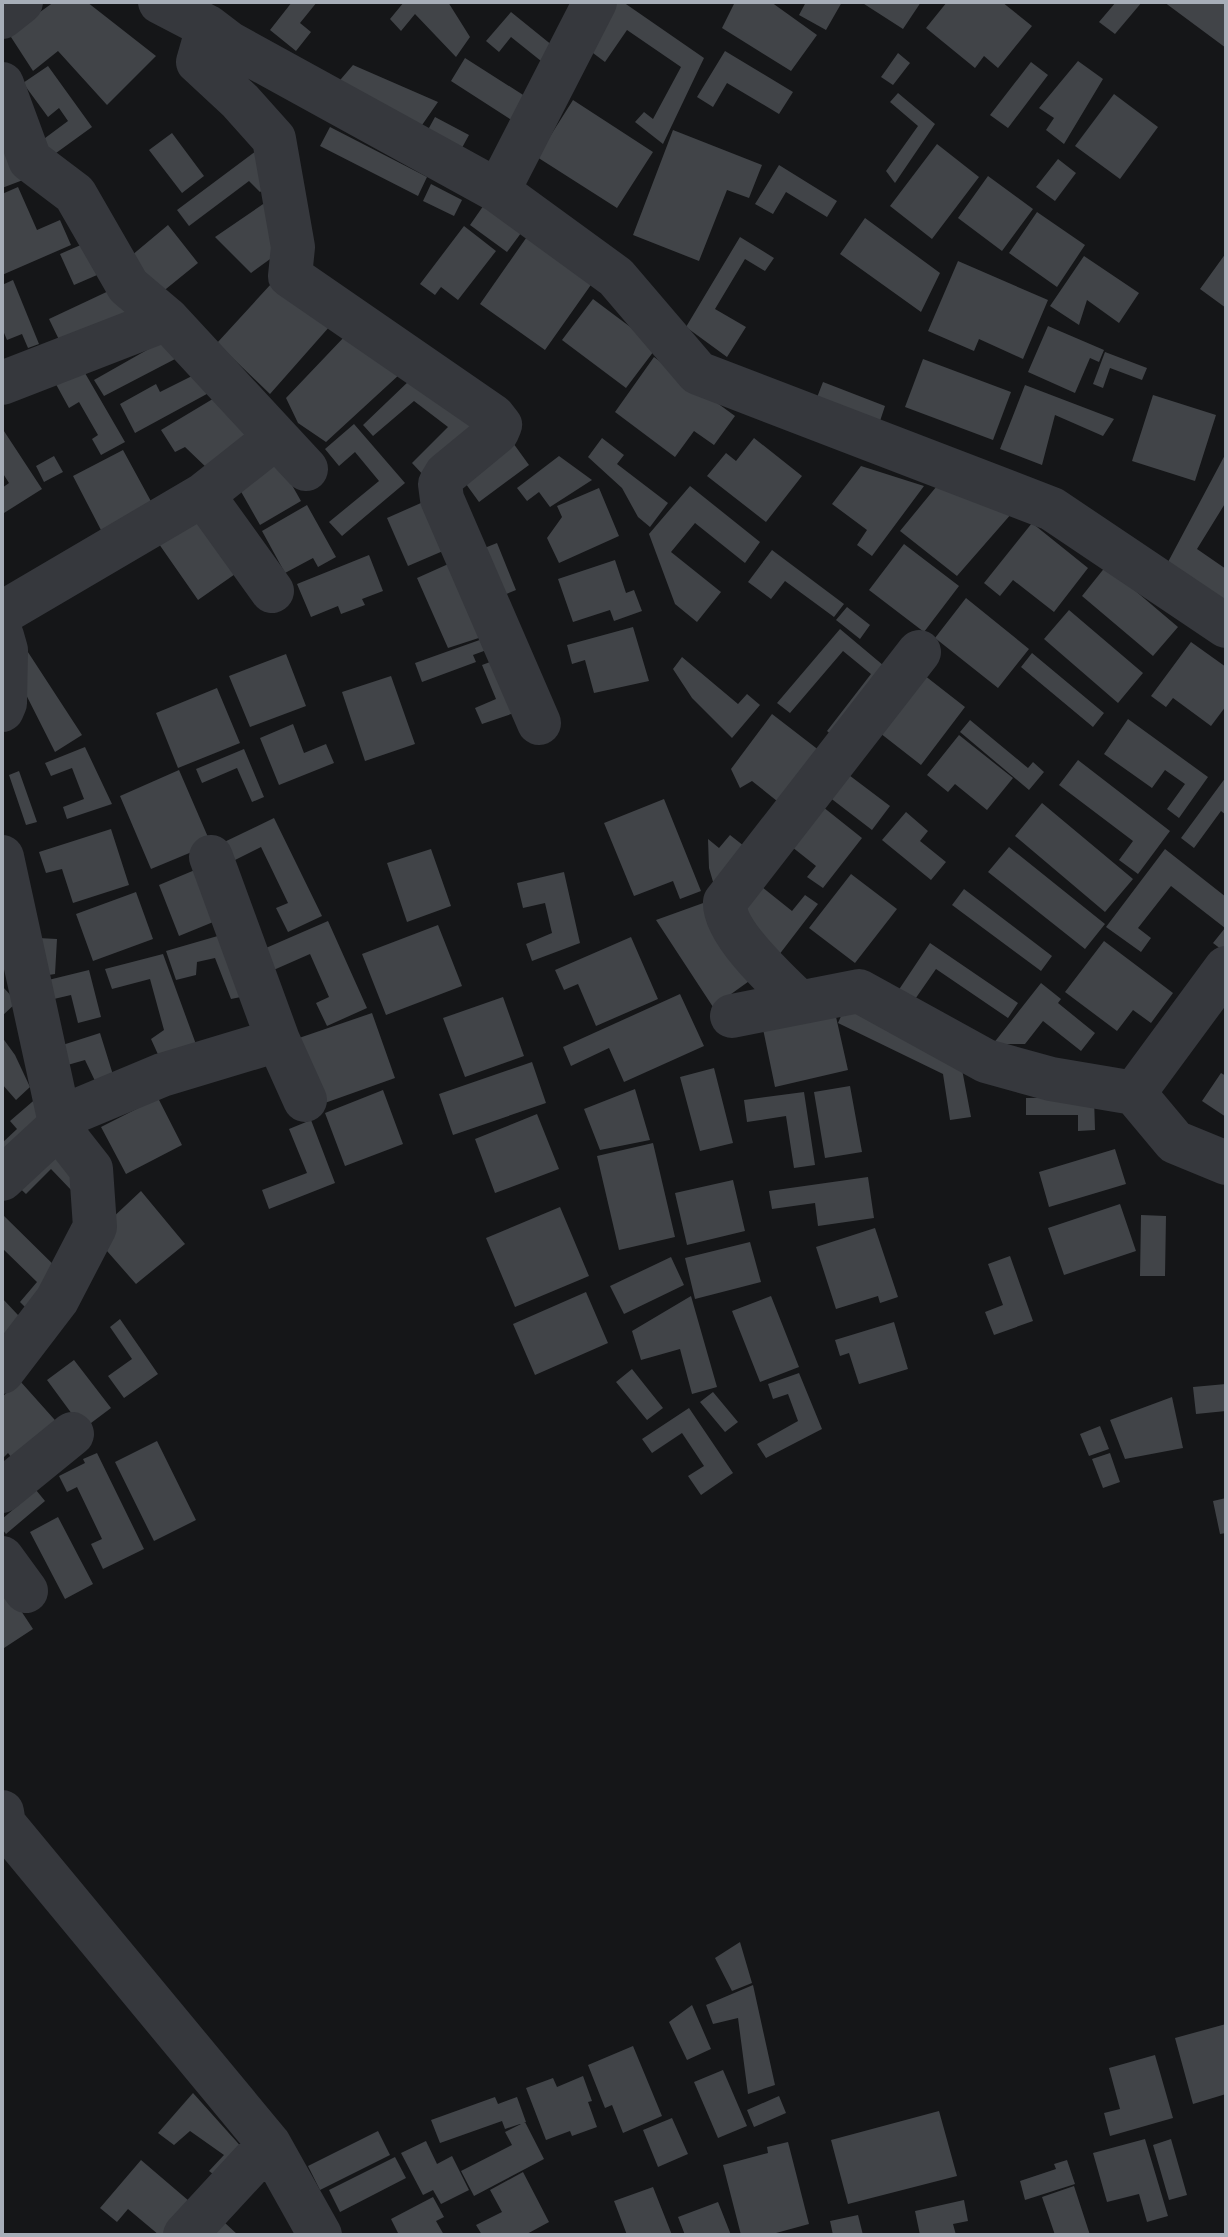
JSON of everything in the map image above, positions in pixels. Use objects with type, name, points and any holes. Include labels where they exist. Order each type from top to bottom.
[{"type":"street","points":[[2,17],[21,2]]},
{"type":"street","points":[[160,2],[498,191],[616,277],[698,373],[1052,509],[1223,617]]},
{"type":"street","points":[[498,191],[595,2]]},
{"type":"street","points":[[208,27],[198,62],[240,101],[274,139],[293,247],[290,276],[493,416],[500,425],[497,432],[446,474],[440,484],[442,499],[539,723]]},
{"type":"street","points":[[2,84],[30,160],[75,194],[128,286],[167,319],[306,469]]},
{"type":"street","points":[[2,383],[167,319]]},
{"type":"street","points":[[2,613],[203,495],[275,438]]},
{"type":"street","points":[[203,495],[272,591]]},
{"type":"street","points":[[2,636],[6,650],[5,703],[2,710]]},
{"type":"street","points":[[798,1001],[751,954],[724,911],[725,902],[919,652]]},
{"type":"street","points":[[211,857],[278,1040],[305,1100]]},
{"type":"street","points":[[2,863],[58,1123],[91,1169],[95,1227],[57,1300],[2,1372]]},
{"type":"street","points":[[1134,1093],[1226,968]]},
{"type":"street","points":[[732,1016],[859,991],[986,1061],[1051,1079],[1134,1093],[1175,1142],[1226,1163]]},
{"type":"street","points":[[2,1179],[58,1123],[162,1075],[278,1040]]},
{"type":"street","points":[[2,1491],[72,1434]]},
{"type":"street","points":[[3,1821],[269,2144],[320,2235]]},
{"type":"street","points":[[185,2235],[269,2144]]},
{"type":"building","points":[[54,2],[87,2],[156,56],[107,105],[58,51],[33,71],[9,34]]},
{"type":"building","points":[[292,2],[317,2],[300,23],[311,32],[296,51],[270,30]]},
{"type":"building","points":[[404,2],[448,2],[470,37],[456,57],[415,14],[401,31],[390,19]]},
{"type":"building","points":[[615,2],[623,2],[704,58],[663,144],[635,122],[644,112],[653,119],[681,67],[627,30],[605,62],[589,50]]},
{"type":"building","points":[[735,2],[771,2],[817,35],[791,71],[722,28]]},
{"type":"building","points":[[806,2],[842,2],[826,30],[799,15]]},
{"type":"building","points":[[861,2],[921,2],[903,29]]},
{"type":"building","points":[[947,2],[1002,2],[1032,26],[998,68],[984,56],[975,68],[926,28]]},
{"type":"building","points":[[1116,2],[1142,2],[1115,34],[1099,22]]},
{"type":"building","points":[[1164,2],[1226,2],[1226,48]]},
{"type":"building","points":[[511,12],[558,50],[546,65],[511,37],[499,52],[486,41]]},
{"type":"building","points":[[725,51],[793,92],[779,114],[727,83],[713,107],[697,97]]},
{"type":"building","points":[[898,53],[910,63],[893,85],[881,77]]},
{"type":"building","points":[[465,58],[531,100],[516,123],[451,81]]},
{"type":"building","points":[[1078,61],[1103,79],[1064,144],[1046,130],[1054,118],[1039,108]]},
{"type":"building","points":[[1031,62],[1048,75],[1008,128],[990,115]]},
{"type":"building","points":[[353,65],[438,102],[420,128],[335,86]]},
{"type":"building","points":[[48,66],[92,127],[45,161],[33,147],[68,121],[59,108],[48,117],[23,83]]},
{"type":"building","points":[[898,93],[935,124],[895,183],[886,171],[918,126],[890,102]]},
{"type":"building","points":[[1114,94],[1158,127],[1120,179],[1075,146]]},
{"type":"building","points":[[573,100],[653,152],[617,208],[537,157]]},
{"type":"building","points":[[435,117],[469,135],[458,155],[424,137]]},
{"type":"building","points":[[330,127],[427,177],[418,196],[320,146]]},
{"type":"building","points":[[2,130],[23,180],[2,188]]},
{"type":"building","points":[[673,130],[762,165],[749,198],[727,190],[699,261],[633,235]]},
{"type":"building","points":[[172,133],[204,176],[182,193],[149,150]]},
{"type":"building","points":[[937,144],[979,177],[932,239],[890,206]]},
{"type":"building","points":[[260,148],[268,187],[260,192],[249,181],[189,226],[177,210]]},
{"type":"building","points":[[1058,159],[1076,173],[1055,201],[1036,187]]},
{"type":"building","points":[[779,165],[837,201],[827,217],[786,192],[773,214],[755,204]]},
{"type":"building","points":[[988,176],[1033,209],[1002,251],[958,218]]},
{"type":"building","points":[[431,184],[462,200],[454,216],[423,201]]},
{"type":"building","points":[[18,187],[37,230],[60,220],[71,245],[2,275],[2,194]]},
{"type":"building","points":[[269,200],[277,254],[251,273],[215,237]]},
{"type":"building","points":[[486,202],[524,229],[507,252],[470,225]]},
{"type":"building","points":[[1037,212],[1085,245],[1057,287],[1009,253]]},
{"type":"building","points":[[865,218],[940,273],[921,312],[840,254]]},
{"type":"building","points":[[168,225],[198,263],[161,293],[131,256]]},
{"type":"building","points":[[464,226],[496,251],[458,300],[441,287],[435,295],[420,284]]},
{"type":"building","points":[[531,231],[600,272],[545,350],[480,304]]},
{"type":"building","points":[[740,237],[774,258],[765,271],[745,259],[715,309],[746,327],[727,357],[686,327]]},
{"type":"building","points":[[90,241],[104,272],[74,285],[60,254]]},
{"type":"building","points":[[1226,253],[1226,308],[1200,289]]},
{"type":"building","points":[[1084,256],[1139,293],[1119,323],[1087,300],[1079,325],[1050,306]]},
{"type":"building","points":[[958,261],[1048,300],[1023,359],[979,339],[974,351],[928,331]]},
{"type":"building","points":[[13,280],[39,344],[28,348],[22,334],[7,340],[2,328],[2,285]]},
{"type":"building","points":[[271,284],[330,326],[270,394],[217,343]]},
{"type":"building","points":[[115,288],[129,317],[63,348],[49,319]]},
{"type":"building","points":[[593,299],[657,347],[626,388],[562,340]]},
{"type":"building","points":[[1048,326],[1104,350],[1099,362],[1090,358],[1075,393],[1028,372]]},
{"type":"building","points":[[346,335],[400,374],[326,442],[298,423],[286,398]]},
{"type":"building","points":[[161,342],[177,358],[104,396],[94,380]]},
{"type":"building","points":[[1105,352],[1147,368],[1142,380],[1110,368],[1103,388],[1093,384]]},
{"type":"building","points":[[654,357],[735,416],[714,445],[694,431],[675,457],[615,412]]},
{"type":"building","points":[[923,359],[1011,392],[993,440],[905,407]]},
{"type":"building","points":[[78,361],[125,442],[101,455],[92,439],[98,435],[79,402],[69,408],[52,377]]},
{"type":"building","points":[[198,373],[216,389],[135,433],[120,404],[156,384],[160,392]]},
{"type":"building","points":[[411,379],[482,427],[426,478],[412,463],[448,427],[414,401],[373,436],[363,425]]},
{"type":"building","points":[[823,382],[885,406],[879,424],[816,400]]},
{"type":"building","points":[[1025,385],[1114,419],[1103,436],[1055,415],[1042,465],[1000,449]]},
{"type":"building","points":[[1153,395],[1216,415],[1195,481],[1132,461]]},
{"type":"building","points":[[216,397],[248,437],[209,470],[185,447],[175,452],[161,430]]},
{"type":"building","points":[[354,424],[405,483],[342,536],[329,522],[379,481],[355,452],[339,466],[325,449]]},
{"type":"building","points":[[2,428],[42,489],[4,513],[2,488],[9,483],[2,472]]},
{"type":"building","points":[[508,436],[529,465],[479,502],[458,473]]},
{"type":"building","points":[[602,438],[624,455],[617,464],[668,503],[650,527],[638,517],[622,488],[588,457]]},
{"type":"building","points":[[754,438],[802,476],[766,522],[707,476],[726,453],[736,461]]},
{"type":"building","points":[[123,450],[153,505],[102,532],[73,476]]},
{"type":"building","points":[[1226,453],[1226,502],[1197,549],[1226,569],[1226,601],[1168,562]]},
{"type":"building","points":[[54,456],[63,472],[44,482],[36,466]]},
{"type":"building","points":[[559,456],[592,480],[550,507],[539,492],[527,501],[517,488]]},
{"type":"building","points":[[276,457],[301,501],[260,525],[235,481]]},
{"type":"building","points":[[861,466],[924,486],[872,556],[857,545],[867,530],[832,504]]},
{"type":"building","points":[[941,481],[1019,505],[957,576],[900,531]]},
{"type":"building","points":[[690,486],[760,542],[745,563],[695,523],[671,552],[721,592],[697,622],[675,604],[649,534]]},
{"type":"building","points":[[599,488],[619,536],[559,563],[547,538],[562,517],[557,506]]},
{"type":"building","points":[[430,499],[450,548],[408,566],[387,518]]},
{"type":"building","points":[[307,505],[336,557],[318,567],[313,558],[285,573],[262,531]]},
{"type":"building","points":[[193,506],[238,572],[198,600],[152,534]]},
{"type":"building","points":[[1032,523],[1088,568],[1054,612],[1013,580],[1000,596],[984,583]]},
{"type":"building","points":[[497,543],[516,590],[497,598],[477,551]]},
{"type":"building","points":[[904,544],[959,586],[924,632],[869,590]]},
{"type":"building","points":[[772,550],[844,604],[834,617],[785,581],[771,599],[748,582]]},
{"type":"building","points":[[369,555],[383,591],[362,599],[365,605],[341,614],[338,606],[311,617],[297,584]]},
{"type":"building","points":[[615,560],[626,593],[634,590],[642,611],[614,621],[610,610],[573,622],[558,579]]},
{"type":"building","points":[[455,561],[488,635],[448,648],[417,578]]},
{"type":"building","points":[[1106,566],[1178,627],[1153,656],[1082,596]]},
{"type":"building","points":[[966,598],[1029,649],[998,688],[935,638]]},
{"type":"building","points":[[847,607],[870,625],[860,639],[836,620]]},
{"type":"building","points":[[1069,610],[1143,673],[1118,703],[1044,639]]},
{"type":"building","points":[[633,627],[649,681],[594,693],[585,660],[572,664],[567,645]]},
{"type":"building","points":[[840,629],[896,676],[840,742],[827,731],[871,674],[843,651],[790,713],[777,703]]},
{"type":"building","points":[[488,637],[492,648],[473,655],[476,662],[422,682],[415,663]]},
{"type":"building","points":[[1191,642],[1226,667],[1226,706],[1211,726],[1173,698],[1166,707],[1151,696]]},
{"type":"building","points":[[24,646],[82,735],[55,752],[6,655]]},
{"type":"building","points":[[1032,653],[1104,713],[1093,727],[1021,667]]},
{"type":"building","points":[[286,654],[306,706],[250,727],[229,676]]},
{"type":"building","points":[[682,657],[738,704],[747,694],[760,705],[732,738],[692,698],[673,669]]},
{"type":"building","points":[[498,659],[520,711],[482,724],[475,708],[496,699],[482,665]]},
{"type":"building","points":[[915,668],[965,707],[921,765],[871,726]]},
{"type":"building","points":[[391,676],[415,744],[365,761],[342,692]]},
{"type":"building","points":[[217,688],[240,743],[178,768],[156,713]]},
{"type":"building","points":[[772,714],[820,751],[777,801],[752,781],[740,788],[731,769]]},
{"type":"building","points":[[1128,719],[1208,777],[1179,818],[1167,809],[1185,784],[1165,770],[1152,788],[1104,754]]},
{"type":"building","points":[[970,720],[1028,768],[1033,762],[1044,772],[1029,790],[960,732]]},
{"type":"building","points":[[293,724],[304,753],[326,744],[334,763],[279,785],[260,738]]},
{"type":"building","points":[[959,735],[1013,778],[987,810],[955,784],[948,792],[927,775]]},
{"type":"building","points":[[85,747],[112,804],[67,819],[63,807],[84,799],[72,768],[51,776],[45,763]]},
{"type":"building","points":[[244,749],[264,797],[252,802],[237,768],[202,783],[196,769]]},
{"type":"building","points":[[1078,760],[1170,831],[1138,874],[1119,860],[1133,841],[1059,785]]},
{"type":"building","points":[[837,766],[890,806],[872,830],[820,790]]},
{"type":"building","points":[[179,770],[211,844],[151,869],[120,796]]},
{"type":"building","points":[[19,771],[37,822],[26,825],[9,775]]},
{"type":"building","points":[[1226,777],[1226,815],[1221,811],[1194,848],[1181,838]]},
{"type":"building","points":[[664,799],[701,891],[680,899],[673,881],[634,896],[604,823]]},
{"type":"building","points":[[813,799],[862,838],[823,888],[807,877],[816,866],[782,839]]},
{"type":"building","points":[[1042,803],[1133,879],[1105,912],[1015,836]]},
{"type":"building","points":[[906,812],[928,831],[920,841],[946,862],[931,880],[882,840]]},
{"type":"building","points":[[274,818],[322,916],[288,932],[276,908],[288,903],[261,847],[227,864],[218,845]]},
{"type":"building","points":[[111,829],[129,885],[73,903],[62,869],[46,873],[39,852]]},
{"type":"building","points":[[730,835],[749,850],[716,892],[709,868],[708,839],[719,848]]},
{"type":"building","points":[[1009,847],[1105,924],[1085,949],[988,872]]},
{"type":"building","points":[[431,849],[451,906],[407,922],[387,863]]},
{"type":"building","points":[[1165,849],[1226,897],[1226,953],[1213,943],[1225,928],[1171,886],[1138,928],[1151,938],[1141,952],[1106,927]]},
{"type":"building","points":[[202,867],[223,918],[179,936],[159,885]]},
{"type":"building","points":[[564,872],[580,943],[532,961],[526,944],[552,933],[545,903],[523,908],[517,883]]},
{"type":"building","points":[[851,874],[897,909],[855,963],[809,928]]},
{"type":"building","points":[[757,883],[792,911],[805,895],[818,904],[772,964],[736,910]]},
{"type":"building","points":[[964,889],[1052,956],[1041,971],[952,905]]},
{"type":"building","points":[[136,892],[153,939],[93,961],[76,914]]},
{"type":"building","points":[[706,902],[759,974],[713,1007],[656,920]]},
{"type":"building","points":[[328,921],[367,1008],[327,1026],[316,1003],[329,997],[310,954],[269,972],[259,951]]},
{"type":"building","points":[[438,925],[462,986],[386,1015],[362,954]]},
{"type":"building","points":[[228,933],[251,995],[231,999],[215,958],[197,962],[196,975],[176,980],[166,951]]},
{"type":"building","points":[[631,937],[658,999],[596,1026],[578,984],[564,990],[555,970]]},
{"type":"building","points":[[38,938],[57,939],[55,974],[36,977]]},
{"type":"building","points":[[1104,941],[1173,993],[1151,1023],[1133,1010],[1117,1031],[1065,992]]},
{"type":"building","points":[[930,943],[1018,1003],[1008,1018],[936,969],[911,1005],[896,994]]},
{"type":"building","points":[[163,954],[197,1047],[161,1061],[151,1039],[164,1030],[150,979],[112,989],[105,969]]},
{"type":"building","points":[[89,970],[101,1017],[78,1023],[71,995],[41,1002],[36,983]]},
{"type":"building","points":[[1041,983],[1061,999],[1058,1003],[1095,1033],[1081,1051],[1043,1021],[1025,1044],[993,1044]]},
{"type":"building","points":[[2,986],[17,1002],[2,1016]]},
{"type":"building","points":[[680,994],[704,1046],[624,1082],[609,1048],[571,1066],[563,1047]]},
{"type":"building","points":[[503,997],[524,1056],[465,1077],[443,1018]]},
{"type":"building","points":[[845,1007],[961,1064],[971,1117],[950,1120],[943,1074],[838,1023]]},
{"type":"building","points":[[834,1008],[848,1070],[775,1087],[762,1024]]},
{"type":"building","points":[[372,1013],[395,1078],[322,1104],[299,1038]]},
{"type":"building","points":[[100,1033],[114,1078],[96,1083],[85,1060],[57,1068],[50,1049]]},
{"type":"building","points":[[2,1037],[15,1055],[30,1087],[16,1100],[2,1084]]},
{"type":"building","points":[[532,1062],[546,1103],[453,1135],[439,1094]]},
{"type":"building","points":[[714,1068],[733,1143],[700,1151],[680,1077]]},
{"type":"building","points":[[1221,1073],[1226,1076],[1226,1117],[1202,1101]]},
{"type":"building","points":[[850,1086],[862,1152],[825,1158],[814,1092]]},
{"type":"building","points":[[635,1089],[650,1140],[600,1150],[584,1109]]},
{"type":"building","points":[[383,1090],[403,1144],[345,1166],[325,1113]]},
{"type":"building","points":[[804,1092],[815,1165],[794,1168],[786,1116],[747,1122],[744,1100]]},
{"type":"building","points":[[39,1096],[52,1125],[2,1171],[2,1143],[17,1129],[10,1121]]},
{"type":"building","points":[[1094,1097],[1095,1130],[1078,1131],[1078,1115],[1026,1115],[1026,1098]]},
{"type":"building","points":[[158,1098],[182,1145],[126,1174],[101,1127]]},
{"type":"building","points":[[537,1114],[559,1169],[495,1193],[475,1139]]},
{"type":"building","points":[[311,1120],[335,1183],[269,1209],[262,1190],[307,1173],[289,1129]]},
{"type":"building","points":[[61,1133],[73,1192],[51,1169],[26,1194],[12,1181]]},
{"type":"building","points":[[653,1143],[675,1237],[619,1250],[597,1156]]},
{"type":"building","points":[[1115,1149],[1126,1184],[1049,1207],[1039,1172]]},
{"type":"building","points":[[868,1177],[874,1218],[818,1226],[815,1203],[772,1209],[769,1191]]},
{"type":"building","points":[[733,1180],[745,1231],[687,1245],[675,1193]]},
{"type":"building","points":[[141,1191],[185,1244],[136,1284],[107,1251],[109,1221]]},
{"type":"building","points":[[1120,1204],[1136,1251],[1064,1275],[1048,1228]]},
{"type":"building","points":[[560,1207],[589,1276],[515,1307],[486,1238]]},
{"type":"building","points":[[2,1214],[65,1276],[37,1319],[20,1302],[37,1282],[2,1248]]},
{"type":"building","points":[[1141,1215],[1166,1216],[1165,1276],[1140,1276]]},
{"type":"building","points":[[875,1228],[898,1297],[880,1303],[878,1296],[836,1309],[816,1247]]},
{"type":"building","points":[[750,1242],[761,1282],[695,1299],[685,1258]]},
{"type":"building","points":[[1010,1256],[1033,1321],[994,1335],[985,1312],[1003,1305],[988,1264]]},
{"type":"building","points":[[671,1257],[684,1285],[624,1314],[610,1286]]},
{"type":"building","points":[[586,1292],[608,1343],[535,1375],[513,1324]]},
{"type":"building","points":[[691,1296],[717,1387],[692,1394],[680,1349],[641,1360],[632,1331]]},
{"type":"building","points":[[771,1296],[799,1367],[760,1382],[732,1311]]},
{"type":"building","points":[[2,1298],[33,1331],[2,1368]]},
{"type":"building","points":[[120,1319],[158,1374],[124,1398],[108,1376],[132,1359],[110,1327]]},
{"type":"building","points":[[894,1322],[908,1369],[859,1384],[849,1353],[840,1356],[835,1340]]},
{"type":"building","points":[[74,1360],[111,1408],[83,1429],[47,1380]]},
{"type":"building","points":[[632,1369],[663,1408],[647,1420],[616,1382]]},
{"type":"building","points":[[799,1373],[822,1429],[766,1458],[757,1444],[798,1421],[788,1394],[773,1399],[768,1384]]},
{"type":"building","points":[[20,1381],[62,1428],[18,1466],[8,1453],[2,1459],[2,1397]]},
{"type":"building","points":[[1226,1384],[1226,1411],[1196,1414],[1193,1387]]},
{"type":"building","points":[[713,1392],[738,1422],[725,1432],[700,1402]]},
{"type":"building","points":[[1172,1397],[1183,1448],[1125,1459],[1110,1420]]},
{"type":"building","points":[[689,1408],[733,1473],[701,1495],[688,1476],[704,1466],[682,1433],[652,1453],[642,1439]]},
{"type":"building","points":[[1100,1426],[1109,1449],[1089,1456],[1080,1434]]},
{"type":"building","points":[[157,1441],[196,1520],[154,1541],[115,1462]]},
{"type":"building","points":[[97,1453],[144,1549],[103,1569],[91,1544],[102,1539],[77,1487],[67,1492],[59,1476]]},
{"type":"building","points":[[1110,1453],[1120,1482],[1103,1488],[1092,1459]]},
{"type":"building","points":[[36,1490],[45,1501],[6,1534],[2,1529],[2,1519]]},
{"type":"building","points":[[1226,1498],[1226,1533],[1220,1534],[1213,1501]]},
{"type":"building","points":[[58,1517],[93,1584],[65,1599],[30,1532]]},
{"type":"building","points":[[6,1588],[33,1629],[4,1648],[2,1590]]},
{"type":"building","points":[[740,1942],[752,1983],[732,1991],[715,1958]]},
{"type":"building","points":[[753,1985],[775,2085],[748,2094],[738,2018],[713,2024],[706,2005]]},
{"type":"building","points":[[692,2005],[711,2049],[687,2060],[669,2022]]},
{"type":"building","points":[[1226,2024],[1226,2094],[1193,2104],[1175,2038]]},
{"type":"building","points":[[633,2046],[662,2116],[623,2133],[612,2105],[605,2108],[588,2065]]},
{"type":"building","points":[[1155,2055],[1173,2118],[1110,2136],[1104,2113],[1120,2109],[1109,2068]]},
{"type":"building","points":[[723,2070],[747,2126],[718,2138],[694,2082]]},
{"type":"building","points":[[583,2076],[597,2127],[572,2136],[570,2131],[546,2140],[526,2088],[553,2078],[557,2087]]},
{"type":"building","points":[[193,2093],[245,2151],[221,2180],[209,2171],[224,2155],[190,2131],[174,2145],[158,2133]]},
{"type":"building","points":[[779,2096],[786,2113],[754,2127],[747,2110]]},
{"type":"building","points":[[495,2097],[498,2104],[517,2097],[526,2122],[505,2129],[502,2121],[440,2143],[431,2120]]},
{"type":"building","points":[[939,2111],[957,2176],[848,2204],[831,2140]]},
{"type":"building","points":[[672,2118],[688,2154],[658,2167],[643,2130]]},
{"type":"building","points":[[525,2122],[544,2159],[474,2196],[461,2171],[512,2145],[505,2132]]},
{"type":"building","points":[[378,2131],[390,2155],[320,2190],[308,2166]]},
{"type":"building","points":[[1145,2139],[1168,2216],[1147,2222],[1139,2194],[1107,2202],[1093,2153]]},
{"type":"building","points":[[1171,2139],[1187,2195],[1169,2200],[1153,2145]]},
{"type":"building","points":[[426,2141],[437,2164],[452,2156],[469,2190],[441,2204],[433,2190],[423,2195],[401,2153]]},
{"type":"building","points":[[788,2142],[809,2224],[777,2235],[741,2235],[723,2165],[768,2153],[767,2147]]},
{"type":"building","points":[[395,2157],[406,2178],[340,2212],[329,2190]]},
{"type":"building","points":[[141,2160],[196,2207],[170,2235],[159,2235],[128,2209],[117,2222],[100,2208]]},
{"type":"building","points":[[1067,2160],[1075,2184],[1025,2200],[1020,2181],[1056,2169],[1054,2164]]},
{"type":"building","points":[[523,2172],[549,2222],[525,2235],[482,2235],[476,2225],[502,2212],[490,2190]]},
{"type":"building","points":[[1074,2186],[1090,2235],[1055,2235],[1042,2197]]},
{"type":"building","points":[[653,2187],[672,2235],[627,2235],[614,2201]]},
{"type":"building","points":[[433,2197],[444,2217],[436,2221],[444,2235],[399,2235],[391,2219]]},
{"type":"building","points":[[964,2200],[968,2221],[953,2224],[956,2235],[920,2235],[915,2211]]},
{"type":"building","points":[[718,2202],[731,2235],[685,2235],[678,2217]]},
{"type":"building","points":[[858,2215],[863,2235],[833,2235],[830,2221]]},
{"type":"building","points":[[224,2222],[238,2235],[212,2235]]}]
